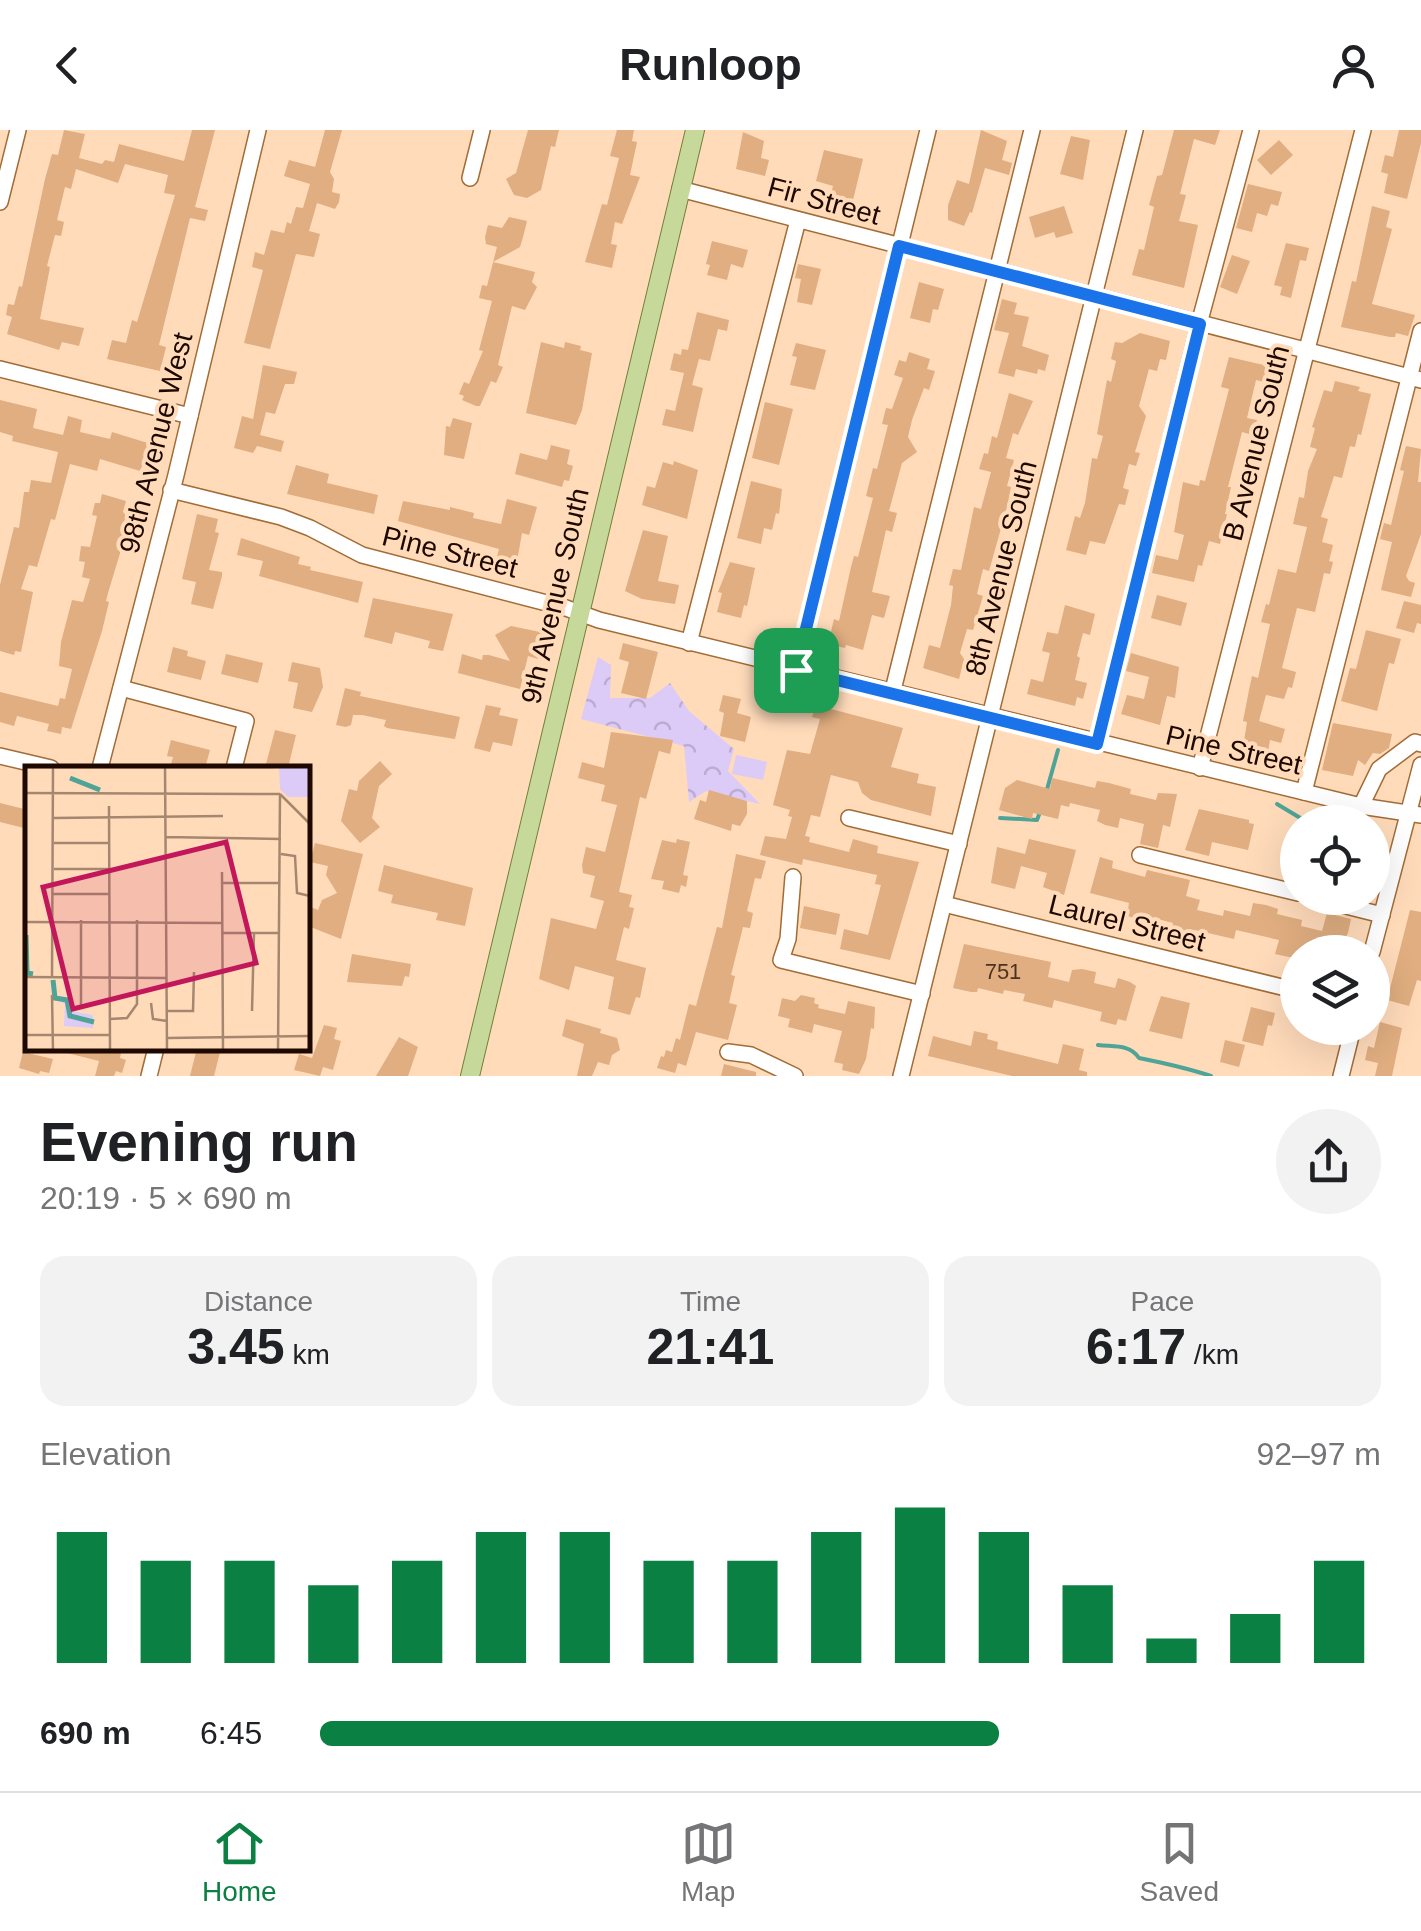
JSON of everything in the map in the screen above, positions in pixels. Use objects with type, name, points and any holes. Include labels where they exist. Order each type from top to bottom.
[{"type":"main road","name":"9th Avenue South","points":[[470,1076],[695,130]]},
{"type":"street","points":[[0,202],[18,130]]},
{"type":"street","name":"98th Avenue West","points":[[101,766],[258,130]]},
{"type":"street","points":[[470,178],[482,130]]},
{"type":"street","points":[[796,670],[928,130]]},
{"type":"street","points":[[892,694],[1032,130]]},
{"type":"street","name":"8th Avenue South","points":[[901,1076],[1135,130]]},
{"type":"street","points":[[1097,744],[1251,130]]},
{"type":"street","name":"B Avenue South","points":[[1200,768],[1362,130]]},
{"type":"street","name":"Fir Street","points":[[680,189],[1415,378]]},
{"type":"street","points":[[689,644],[798,220]]},
{"type":"street","points":[[1304,792],[1415,378],[1421,331]]},
{"type":"street","points":[[0,369],[190,416]]},
{"type":"street","name":"Pine Street","points":[[171,490],[281,517],[362,555],[689,644],[1356,805]]},
{"type":"street","points":[[121,688],[246,721],[235,766]]},
{"type":"street","points":[[1361,805],[1379,769],[1414,742],[1421,744]]},
{"type":"street","points":[[0,756],[42,766]]},
{"type":"street","points":[[1390,890],[1414,815],[1421,765]]},
{"type":"street","points":[[850,818],[959,844]]},
{"type":"street","points":[[1140,855],[1280,889]]},
{"type":"street","points":[[794,877],[782,960],[922,994]]},
{"type":"street","name":"Laurel Street","points":[[944,904],[1280,987]]},
{"type":"street","points":[[1377,935],[1382,915]]},
{"type":"street","points":[[1340,1076],[1348,1045]]},
{"type":"street","points":[[149,1076],[155,1051]]},
{"type":"street","points":[[728,1052],[751,1055],[796,1076]]},
{"type":"green space","points":[[598,657],[611,665],[610,698],[650,698],[670,683],[689,711],[734,749],[728,771],[760,804],[706,791],[689,802],[684,746],[581,719]]},
{"type":"green space","points":[[736,755],[767,762],[763,780],[732,774]]},
{"type":"building","points":[[64,130],[85,134],[79,158],[102,164],[105,160],[114,162],[119,144],[184,161],[192,130],[215,130],[195,207],[208,210],[205,221],[190,218],[159,345],[166,347],[160,371],[107,359],[112,340],[126,343],[132,320],[137,322],[175,195],[164,193],[168,175],[125,164],[118,183],[76,169],[71,189],[65,187],[57,220],[64,222],[61,236],[55,235],[47,266],[50,267],[40,319],[84,328],[79,346],[62,342],[59,350],[7,334],[12,317],[6,315],[8,304],[14,305],[19,286],[22,287],[45,179],[52,154],[58,155]]},
{"type":"building","points":[[325,130],[342,130],[330,172],[334,179],[332,192],[340,194],[339,202],[335,209],[317,203],[309,231],[320,234],[314,257],[296,254],[270,349],[244,343],[263,270],[252,267],[255,252],[264,255],[271,230],[284,233],[296,207],[303,208],[310,184],[284,176],[289,160],[315,167]]},
{"type":"building","points":[[528,130],[559,130],[555,147],[551,146],[541,190],[527,198],[514,195],[506,179],[516,173]]},
{"type":"building","points":[[617,130],[634,130],[632,141],[637,142],[630,175],[640,177],[622,224],[615,222],[611,244],[617,245],[612,268],[585,262],[602,204],[607,205],[619,158],[610,156]]},
{"type":"building","points":[[981,130],[1007,141],[1002,160],[1012,163],[1009,175],[985,168],[972,213],[964,226],[948,220],[948,205],[957,180],[969,184]]},
{"type":"building","points":[[1174,130],[1220,130],[1215,145],[1194,139],[1180,194],[1186,195],[1179,221],[1198,225],[1184,288],[1132,275],[1139,249],[1144,250],[1154,207],[1149,205]]},
{"type":"building","points":[[1399,130],[1421,130],[1407,199],[1384,193],[1388,174],[1381,172],[1385,155],[1393,157]]},
{"type":"building","points":[[743,132],[764,141],[761,158],[769,160],[765,176],[736,169]]},
{"type":"building","points":[[1071,136],[1090,140],[1083,180],[1060,174]]},
{"type":"building","points":[[1279,140],[1293,155],[1271,175],[1257,160]]},
{"type":"building","points":[[824,150],[863,159],[853,200],[831,194],[833,186],[816,181]]},
{"type":"building","points":[[1248,184],[1282,192],[1278,206],[1271,204],[1267,216],[1257,213],[1252,232],[1236,228]]},
{"type":"building","points":[[1064,206],[1073,233],[1056,238],[1054,232],[1035,238],[1029,217]]},
{"type":"building","points":[[1372,206],[1390,211],[1386,227],[1392,229],[1372,304],[1415,315],[1408,336],[1396,333],[1390,337],[1341,327],[1352,281],[1356,282]]},
{"type":"building","points":[[509,217],[527,221],[520,247],[493,262],[497,247],[486,244],[488,225],[502,228]]},
{"type":"building","points":[[712,241],[748,250],[743,268],[731,264],[727,280],[707,275]]},
{"type":"building","points":[[1286,243],[1309,248],[1306,261],[1300,260],[1291,298],[1280,295],[1282,287],[1274,285]]},
{"type":"building","points":[[1232,255],[1250,261],[1237,294],[1220,287]]},
{"type":"building","points":[[493,262],[535,272],[532,282],[537,287],[525,310],[512,306],[498,365],[503,367],[496,383],[491,381],[480,406],[476,406],[462,400],[464,396],[459,394],[464,382],[469,384],[483,351],[479,350],[492,301],[479,298],[482,285],[487,286]]},
{"type":"building","points":[[798,264],[821,269],[812,305],[797,302],[801,279],[795,278]]},
{"type":"building","points":[[919,282],[944,289],[930,323],[910,318]]},
{"type":"building","points":[[1002,299],[1017,303],[1014,314],[1029,317],[1022,346],[1049,355],[1045,371],[1038,369],[1037,374],[1016,369],[1014,377],[998,373],[1009,333],[994,330]]},
{"type":"building","points":[[697,312],[729,320],[727,331],[718,329],[710,361],[699,359],[692,385],[703,388],[693,432],[662,425],[666,409],[675,411],[684,373],[670,370],[674,353],[681,355],[682,349],[688,350]]},
{"type":"building","points":[[1140,333],[1170,341],[1166,360],[1160,359],[1157,371],[1149,369],[1139,406],[1146,416],[1135,452],[1140,453],[1136,466],[1129,464],[1123,488],[1129,490],[1125,505],[1119,504],[1105,544],[1090,541],[1086,555],[1066,550],[1075,516],[1080,518],[1085,503],[1092,458],[1097,459],[1103,436],[1097,434],[1107,380],[1111,382],[1116,361],[1111,359],[1115,342],[1122,343]]},
{"type":"building","points":[[541,342],[564,348],[565,342],[592,353],[576,425],[526,413]]},
{"type":"building","points":[[796,343],[826,350],[815,390],[790,385]]},
{"type":"building","points":[[909,352],[930,359],[927,369],[935,371],[912,420],[908,437],[917,452],[902,463],[889,511],[897,513],[892,532],[886,530],[872,592],[890,596],[884,618],[872,615],[863,650],[828,644],[834,619],[839,621],[873,498],[866,496],[888,425],[882,424],[886,408],[892,409],[903,378],[894,375],[899,360],[906,362]]},
{"type":"building","points":[[1229,357],[1268,366],[1264,382],[1256,380],[1247,418],[1257,420],[1253,435],[1242,432],[1228,487],[1220,544],[1209,541],[1194,582],[1152,573],[1156,555],[1178,560],[1184,535],[1174,532],[1183,482],[1199,486],[1200,480],[1205,481],[1229,389],[1221,387]]},
{"type":"building","points":[[263,365],[297,372],[294,384],[285,384],[275,414],[266,412],[260,435],[284,441],[281,452],[257,446],[253,453],[234,448],[242,416],[253,419]]},
{"type":"building","points":[[1335,381],[1371,394],[1361,435],[1358,434],[1355,447],[1350,446],[1342,478],[1334,476],[1321,517],[1328,519],[1322,542],[1333,545],[1330,574],[1324,573],[1315,612],[1297,608],[1282,668],[1296,672],[1292,688],[1288,687],[1284,699],[1266,695],[1259,721],[1285,729],[1281,743],[1270,740],[1268,752],[1243,747],[1247,722],[1243,721],[1252,676],[1258,678],[1270,624],[1261,622],[1278,569],[1296,573],[1307,527],[1293,524],[1317,449],[1310,447],[1315,428],[1312,427],[1324,390],[1332,392]]},
{"type":"building","points":[[1009,393],[1033,401],[1018,435],[1013,433],[1006,458],[1014,460],[1007,486],[1011,487],[1007,507],[989,571],[983,569],[977,594],[983,596],[973,630],[967,629],[960,653],[964,659],[959,679],[923,668],[929,645],[940,648],[951,605],[953,586],[949,585],[953,569],[961,570],[974,507],[981,509],[991,472],[979,469],[992,436],[997,438]]},
{"type":"building","points":[[0,400],[37,409],[33,428],[63,435],[68,416],[82,420],[80,432],[110,439],[112,432],[151,444],[140,471],[100,459],[97,471],[70,464],[37,567],[29,565],[21,589],[33,592],[21,652],[15,651],[14,655],[0,651],[0,585],[14,527],[19,528],[24,492],[29,492],[31,480],[51,483],[58,452],[12,441],[13,436],[0,432]]},
{"type":"building","points":[[765,402],[793,409],[779,465],[752,458]]},
{"type":"building","points":[[453,418],[472,423],[464,459],[444,455],[446,426],[450,427]]},
{"type":"building","points":[[551,445],[570,450],[567,464],[573,466],[569,481],[564,480],[562,487],[515,474],[520,453],[547,460]]},
{"type":"building","points":[[1406,446],[1421,449],[1421,534],[1406,576],[1415,583],[1411,597],[1381,590],[1392,542],[1380,539],[1384,523],[1391,525]]},
{"type":"building","points":[[674,461],[698,470],[687,519],[642,505],[647,486],[655,488],[663,462],[673,465]]},
{"type":"building","points":[[296,465],[329,474],[327,483],[378,495],[374,514],[287,494]]},
{"type":"building","points":[[751,481],[782,489],[779,514],[776,513],[772,530],[764,528],[761,544],[737,538]]},
{"type":"building","points":[[102,494],[126,501],[123,512],[130,520],[108,593],[102,631],[71,729],[62,727],[61,734],[47,731],[49,724],[17,716],[14,726],[0,722],[0,692],[58,706],[60,698],[65,699],[72,669],[59,666],[61,642],[72,600],[83,602],[90,579],[82,577],[85,562],[79,561],[81,546],[90,547],[97,516],[92,515]]},
{"type":"building","points":[[507,499],[537,507],[529,535],[522,533],[515,573],[494,568],[499,549],[398,521],[403,501],[450,507],[474,513],[473,518],[501,524]]},
{"type":"building","points":[[197,514],[218,519],[215,532],[219,533],[209,570],[222,572],[222,576],[213,609],[191,604],[196,582],[182,579]]},
{"type":"building","points":[[643,530],[668,536],[658,581],[679,585],[675,604],[642,599],[625,591]]},
{"type":"building","points":[[241,538],[300,557],[298,564],[311,567],[310,570],[363,582],[358,603],[259,576],[263,561],[237,555]]},
{"type":"building","points":[[730,562],[755,568],[741,618],[717,612],[722,593],[718,592]]},
{"type":"building","points":[[1157,595],[1187,603],[1181,626],[1151,618]]},
{"type":"building","points":[[373,598],[453,614],[443,651],[428,648],[430,641],[395,632],[392,644],[364,637]]},
{"type":"building","points":[[1404,601],[1421,605],[1421,624],[1417,623],[1414,633],[1396,628]]},
{"type":"building","points":[[1065,605],[1095,614],[1090,635],[1083,633],[1077,656],[1080,658],[1075,680],[1087,683],[1083,699],[1077,697],[1075,706],[1027,694],[1031,679],[1043,682],[1050,653],[1042,651],[1047,632],[1058,634]]},
{"type":"building","points":[[511,626],[545,633],[538,659],[528,656],[520,689],[458,673],[462,654],[482,660],[483,655],[489,655],[510,661],[495,635]]},
{"type":"building","points":[[1366,630],[1401,639],[1394,664],[1389,663],[1377,711],[1341,701],[1350,668],[1356,669]]},
{"type":"building","points":[[623,643],[658,652],[646,699],[621,693],[629,662],[619,659]]},
{"type":"building","points":[[173,647],[206,661],[201,680],[167,672]]},
{"type":"building","points":[[1131,653],[1179,667],[1175,698],[1167,696],[1160,725],[1121,714],[1127,695],[1144,699],[1149,677],[1126,671]]},
{"type":"building","points":[[226,654],[263,663],[258,683],[221,674]]},
{"type":"building","points":[[292,662],[320,668],[323,687],[312,712],[293,708],[298,683],[288,681]]},
{"type":"building","points":[[345,688],[361,692],[360,696],[460,717],[455,739],[387,728],[386,720],[362,715],[353,715],[351,725],[346,727],[336,725]]},
{"type":"building","points":[[723,695],[741,699],[737,713],[751,717],[745,742],[720,736]]},
{"type":"building","points":[[486,705],[501,708],[499,715],[518,719],[512,746],[493,742],[490,752],[474,748]]},
{"type":"building","points":[[816,705],[903,728],[891,767],[919,774],[917,783],[936,787],[931,816],[871,800],[862,793],[858,782],[831,775],[820,817],[811,815],[805,836],[810,837],[809,842],[849,852],[853,839],[878,846],[877,853],[919,862],[890,960],[840,949],[844,929],[868,935],[881,885],[875,884],[877,875],[803,859],[802,865],[760,855],[765,836],[786,839],[790,810],[773,805],[787,750],[810,754],[820,719],[812,717]]},
{"type":"building","points":[[1333,723],[1392,734],[1389,748],[1380,754],[1373,753],[1365,765],[1358,760],[1353,776],[1322,770]]},
{"type":"building","points":[[275,730],[296,735],[288,766],[266,766]]},
{"type":"building","points":[[611,732],[673,740],[670,754],[659,751],[646,799],[640,797],[619,892],[632,895],[629,907],[634,908],[629,929],[624,927],[616,960],[646,968],[640,998],[636,997],[630,1015],[608,1009],[614,977],[575,966],[569,990],[539,979],[551,918],[596,929],[604,901],[590,897],[595,876],[583,873],[582,865],[586,847],[605,852],[617,805],[601,801],[605,785],[578,778],[582,762],[604,768]]},
{"type":"building","points":[[171,740],[210,750],[206,766],[171,766],[173,757],[167,756]]},
{"type":"building","points":[[380,761],[392,774],[379,786],[372,818],[380,827],[360,843],[341,821],[349,789],[357,791],[359,781]]},
{"type":"building","points":[[1052,778],[1095,788],[1097,781],[1109,783],[1131,789],[1130,794],[1156,800],[1158,793],[1177,794],[1170,827],[1163,825],[1158,848],[1140,844],[1144,824],[1120,818],[1118,828],[1105,825],[1097,821],[1100,810],[1070,803],[1069,807],[1061,805],[1058,819],[1033,813],[1032,819],[999,810],[1005,788],[1017,780],[1050,789]]},
{"type":"building","points":[[709,790],[747,801],[747,814],[740,826],[732,824],[731,831],[694,819],[700,800],[706,802]]},
{"type":"building","points":[[0,803],[25,809],[25,828],[0,822]]},
{"type":"building","points":[[1199,809],[1254,824],[1248,850],[1212,842],[1209,856],[1185,850]]},
{"type":"building","points":[[677,839],[690,842],[683,875],[688,876],[686,887],[681,885],[679,893],[662,889],[664,881],[651,879],[662,840],[676,843]]},
{"type":"building","points":[[1029,839],[1076,850],[1064,895],[1043,887],[1047,873],[1021,866],[1015,889],[991,883],[997,847],[1025,854]]},
{"type":"building","points":[[315,843],[363,854],[341,939],[310,927],[310,907],[318,910],[322,900],[337,893],[326,875],[328,866],[310,862]]},
{"type":"building","points":[[736,854],[766,861],[761,879],[755,878],[747,911],[753,913],[750,928],[743,927],[731,975],[735,976],[729,1003],[737,1005],[728,1040],[696,1032],[686,1066],[678,1063],[675,1073],[657,1068],[661,1056],[666,1050],[672,1052],[676,1038],[680,1040],[689,1004],[696,1006],[717,927],[722,928]]},
{"type":"building","points":[[1100,857],[1113,861],[1112,868],[1145,877],[1147,870],[1190,880],[1186,896],[1200,900],[1197,910],[1223,916],[1224,910],[1250,916],[1253,903],[1266,905],[1278,909],[1277,914],[1302,920],[1301,926],[1322,931],[1326,915],[1351,919],[1347,935],[1280,935],[1280,955],[1275,954],[1279,940],[1236,930],[1234,939],[1195,930],[1194,934],[1172,928],[1173,923],[1127,916],[1129,903],[1090,893]]},
{"type":"building","points":[[384,865],[473,888],[465,926],[436,920],[438,913],[391,903],[393,895],[378,891]]},
{"type":"building","points":[[804,906],[840,914],[836,935],[800,928]]},
{"type":"building","points":[[1410,910],[1421,912],[1421,981],[1417,980],[1409,1006],[1390,1001]]},
{"type":"building","points":[[964,944],[1051,962],[1048,977],[1069,982],[1072,970],[1082,969],[1096,972],[1094,983],[1115,988],[1118,978],[1130,982],[1136,986],[1126,1021],[1118,1019],[1116,1025],[1100,1021],[1102,1012],[1054,1000],[1052,1008],[1023,1001],[1025,994],[953,988]]},
{"type":"building","points":[[352,954],[411,964],[409,977],[405,976],[402,986],[347,982]]},
{"type":"building","points":[[801,995],[815,998],[818,1008],[845,1014],[848,1001],[875,1007],[874,1029],[871,1028],[859,1074],[842,1070],[843,1064],[834,1062],[842,1031],[814,1024],[812,1033],[788,1027],[790,1019],[778,1016],[782,998],[795,1001]]},
{"type":"building","points":[[1161,996],[1190,1003],[1182,1039],[1149,1031]]},
{"type":"building","points":[[1251,1007],[1275,1013],[1263,1046],[1242,1041]]},
{"type":"building","points":[[566,1019],[617,1038],[620,1050],[612,1055],[609,1065],[598,1062],[592,1076],[577,1076],[584,1044],[562,1036]]},
{"type":"building","points":[[324,1025],[337,1028],[334,1039],[341,1041],[333,1070],[323,1067],[320,1076],[294,1070],[299,1054],[312,1058]]},
{"type":"building","points":[[1390,1025],[1402,1028],[1392,1076],[1375,1076],[1378,1063],[1365,1060],[1368,1046],[1390,1045]]},
{"type":"building","points":[[974,1031],[988,1034],[987,1039],[998,1042],[997,1049],[1058,1064],[1063,1044],[1084,1049],[1079,1070],[1087,1072],[1087,1076],[1012,1076],[928,1056],[933,1036],[971,1046]]},
{"type":"building","points":[[399,1037],[418,1047],[408,1076],[376,1076]]},
{"type":"building","points":[[1225,1040],[1245,1045],[1239,1067],[1220,1062]]},
{"type":"building","points":[[121,1051],[120,1058],[126,1060],[122,1073],[95,1076],[99,1061],[67,1053]]},
{"type":"building","points":[[196,1051],[220,1051],[214,1076],[190,1076]]},
{"type":"building","points":[[23,1052],[53,1059],[49,1073],[19,1068]]},
{"type":"building","points":[[724,1064],[756,1072],[756,1076],[721,1076]]},
{"type":"waterway","points":[[1046,793],[1058,750]]},
{"type":"waterway","points":[[1000,818],[1037,820],[1040,812]]},
{"type":"waterway","points":[[1098,1045],[1126,1048],[1139,1058],[1211,1076]]},
{"type":"route","points":[[899,246],[1200,324],[1097,744],[796,670],[899,246]]}]
